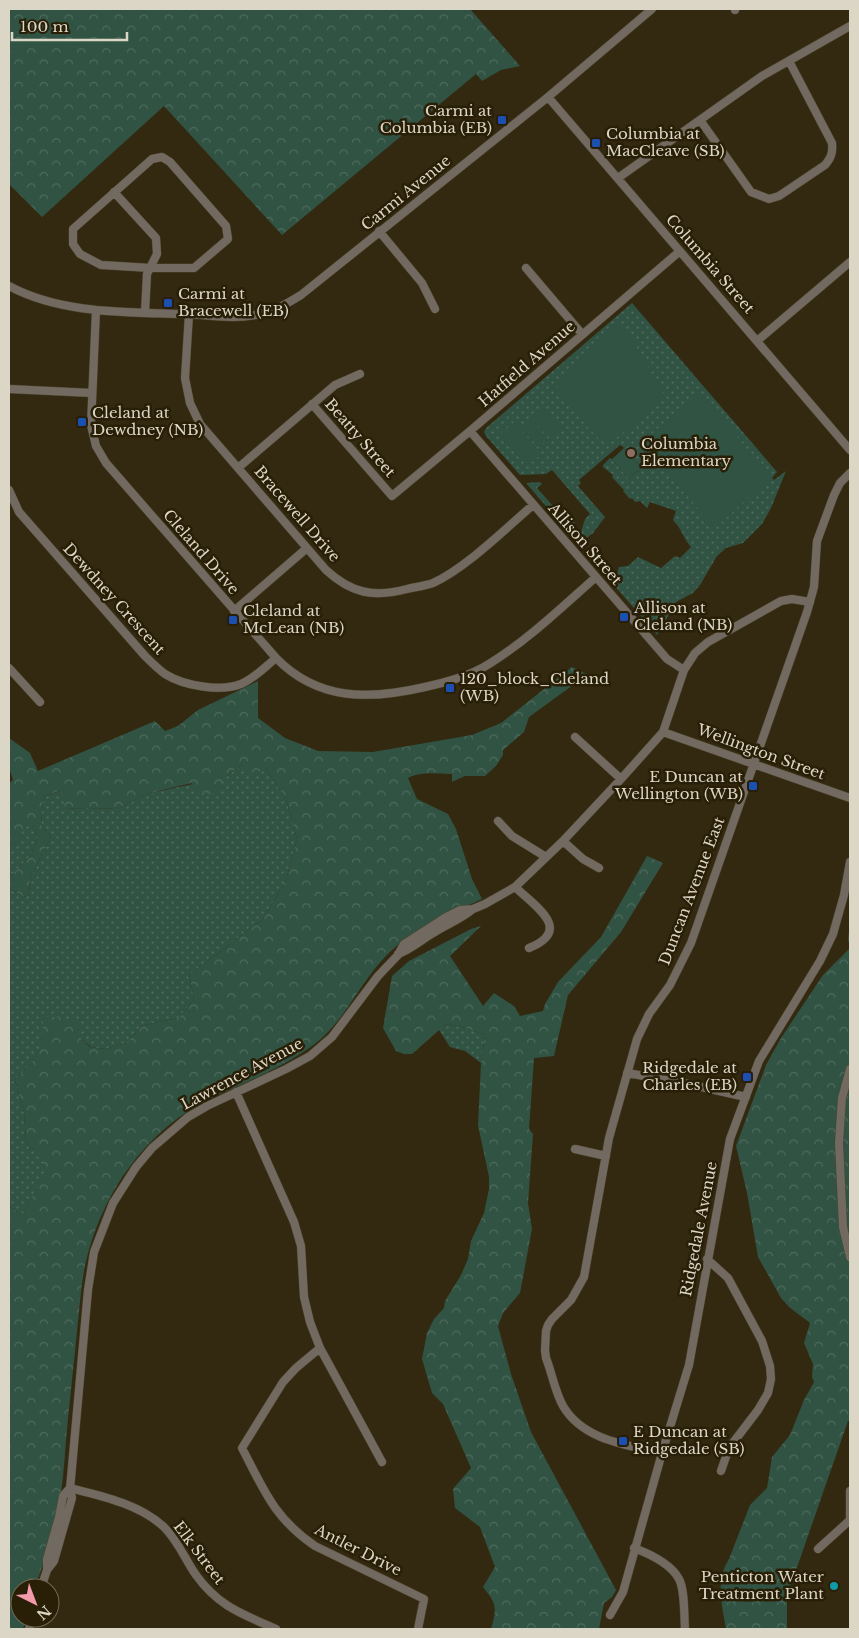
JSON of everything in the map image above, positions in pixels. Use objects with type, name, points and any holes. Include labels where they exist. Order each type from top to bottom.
[{"type":"street","name":"Carmi Avenue","points":[[9,286],[43,300],[96,310],[248,316],[273,310],[301,295],[548,97],[652,9]]},
{"type":"street","points":[[618,178],[762,76],[850,26]]},
{"type":"street","points":[[700,120],[751,192],[770,200],[825,165],[831,158],[833,151],[832,143],[789,60]]},
{"type":"street","name":"Columbia Street","points":[[548,97],[850,450]]},
{"type":"street","points":[[162,157],[170,162],[226,226],[228,239],[194,268],[101,265],[80,254],[73,244],[73,228],[114,192],[152,158],[162,157]]},
{"type":"street","points":[[114,192],[156,238],[157,254],[147,274],[145,312]]},
{"type":"street","points":[[379,231],[422,283],[435,309]]},
{"type":"street","name":"Hatfield Avenue","points":[[392,496],[680,251]]},
{"type":"street","points":[[758,342],[850,262]]},
{"type":"street","points":[[526,268],[582,334]]},
{"type":"street","name":"Cleland Drive","points":[[96,310],[91,425],[96,446],[106,463],[234,611],[276,658],[288,670],[303,680],[319,687],[353,696],[392,693],[446,683],[487,665],[505,654],[596,577]]},
{"type":"street","name":"Bracewell Drive","points":[[189,314],[185,378],[190,403],[200,424],[338,581],[355,590],[372,594],[391,593],[433,583],[463,565],[534,505]]},
{"type":"street","points":[[312,404],[334,385],[360,374]]},
{"type":"street","points":[[9,389],[92,393]]},
{"type":"street","name":"Beatty Street","points":[[238,468],[312,404],[392,496]]},
{"type":"street","name":"Allison Street","points":[[470,431],[667,659],[684,670]]},
{"type":"street","name":"Duncan Avenue East","points":[[662,1453],[610,1442],[575,1422],[563,1406],[546,1358],[548,1325],[571,1300],[584,1277],[609,1138],[632,1054],[642,1027],[670,985],[691,943],[810,602],[814,587],[817,541],[834,494],[840,483],[850,473]]},
{"type":"street","name":"Dewdney Crescent","points":[[9,490],[20,512],[145,656],[166,675],[194,685],[218,688],[240,684],[255,676],[276,658]]},
{"type":"street","points":[[234,611],[307,548]]},
{"type":"street","name":"Lawrence Avenue","points":[[44,1578],[47,1570],[54,1561],[61,1541],[72,1498],[70,1488],[88,1290],[94,1252],[105,1220],[123,1185],[152,1148],[188,1118],[206,1106],[310,1056],[346,1020],[378,976],[398,954],[410,950],[436,931],[463,918],[473,909],[502,896],[515,887],[563,841],[621,780],[663,732],[684,670],[696,653],[708,642],[781,601],[792,599],[810,602]]},
{"type":"street","points":[[9,668],[40,702]]},
{"type":"street","name":"Wellington Street","points":[[663,732],[850,798]]},
{"type":"street","points":[[575,737],[621,780]]},
{"type":"street","points":[[498,821],[515,836],[546,857]]},
{"type":"street","points":[[563,841],[583,859],[599,868]]},
{"type":"street","name":"Ridgedale Avenue","points":[[610,1615],[623,1592],[634,1548],[688,1365],[730,1139],[759,1061],[820,961],[833,934],[844,895],[850,862]]},
{"type":"street","points":[[515,887],[546,917],[550,926],[550,931],[544,940],[529,948]]},
{"type":"street","points":[[850,1068],[842,1098],[839,1143],[843,1227],[850,1257]]},
{"type":"street","points":[[627,1073],[746,1097]]},
{"type":"street","points":[[236,1092],[294,1222],[300,1246],[306,1305],[320,1348],[382,1462]]},
{"type":"street","points":[[575,1149],[606,1156]]},
{"type":"street","points":[[707,1259],[728,1278],[762,1341],[770,1366],[768,1392],[764,1402],[728,1448],[721,1471]]},
{"type":"street","name":"Antler Drive","points":[[320,1348],[296,1368],[283,1382],[242,1448],[270,1502],[284,1520],[302,1536],[316,1546],[424,1599],[418,1629]]},
{"type":"street","name":"Elk Street","points":[[70,1488],[111,1498],[147,1515],[164,1527],[181,1548],[196,1574],[216,1598],[232,1610],[276,1629]]},
{"type":"street","points":[[818,1549],[850,1520],[850,1492]]},
{"type":"street","points":[[634,1548],[646,1552],[672,1570],[680,1580],[685,1629]]},
{"type":"green space","points":[[9,9],[470,9],[520,66],[501,70],[482,81],[476,74],[282,235],[164,106],[42,217],[9,184]]},
{"type":"green space","name":"Columbia Elementary","points":[[632,303],[777,472],[772,478],[774,480],[786,471],[771,508],[762,524],[743,543],[726,548],[717,556],[700,585],[693,593],[676,602],[657,635],[614,585],[619,567],[628,566],[638,557],[661,568],[675,556],[680,558],[691,547],[673,520],[676,511],[650,502],[647,508],[640,501],[635,502],[632,498],[630,499],[612,477],[613,475],[603,465],[610,458],[612,459],[629,479],[641,468],[620,445],[579,480],[581,483],[578,486],[605,517],[593,533],[581,542],[579,539],[585,519],[590,514],[552,470],[546,474],[520,475],[484,432],[486,428]]},
{"type":"green space","points":[[613,325],[621,327],[632,339],[666,398],[615,439],[599,439],[554,391],[598,338]]},
{"type":"green space","points":[[700,393],[771,477],[715,528],[641,443]]},
{"type":"green space","points":[[543,407],[561,428],[551,436],[533,415]]},
{"type":"green space","points":[[530,418],[548,439],[538,447],[520,426]]},
{"type":"green space","points":[[514,422],[542,454],[527,466],[500,434]]},
{"type":"green space","points":[[624,448],[641,468],[629,479],[612,459]]},
{"type":"green space","points":[[540,482],[542,484],[537,488],[569,524],[575,522],[570,534],[526,483]]},
{"type":"green space","points":[[589,549],[609,569],[606,576],[585,551]]},
{"type":"green space","points":[[572,667],[595,678],[594,684],[573,685],[529,717],[524,732],[503,750],[503,755],[496,766],[485,776],[465,776],[452,782],[452,774],[424,774],[408,778],[417,799],[448,814],[456,829],[472,879],[482,899],[430,924],[395,947],[376,967],[331,1029],[309,1048],[280,1066],[201,1103],[162,1131],[130,1166],[105,1207],[88,1253],[84,1272],[63,1477],[57,1517],[38,1578],[10,1578],[10,1628],[23,1628],[9,1629],[9,1206],[23,1214],[47,1167],[26,1142],[24,1112],[15,1080],[38,1052],[42,1037],[43,1017],[60,1017],[78,1023],[81,1039],[90,1047],[105,1049],[126,1043],[144,1025],[179,1018],[194,999],[189,975],[263,919],[286,880],[297,839],[286,799],[266,769],[250,775],[242,765],[225,777],[219,792],[198,797],[192,783],[146,794],[117,809],[64,809],[64,794],[59,791],[43,797],[41,825],[51,837],[30,878],[29,894],[25,897],[9,888],[9,878],[31,855],[38,838],[32,825],[25,826],[17,842],[9,845],[9,783],[13,780],[9,767],[9,738],[30,753],[38,771],[155,721],[165,731],[178,726],[198,710],[258,681],[258,718],[285,738],[318,751],[373,752],[472,735],[501,723]]},
{"type":"green space","points":[[242,765],[266,769],[286,799],[297,839],[286,880],[263,919],[189,975],[194,999],[179,1018],[144,1025],[126,1043],[105,1049],[91,1047],[81,1039],[42,1038],[36,1056],[15,1080],[24,1112],[26,1142],[48,1167],[23,1214],[19,1213],[9,1206],[9,888],[25,897],[29,894],[30,878],[51,837],[41,825],[43,797],[60,791],[64,794],[64,809],[117,809],[146,794],[225,777]]},
{"type":"green space","points":[[32,824],[38,838],[31,855],[9,878],[9,845],[17,842],[24,826]]},
{"type":"green space","points":[[647,856],[663,863],[621,932],[568,995],[554,1056],[534,1058],[529,1129],[533,1134],[528,1203],[532,1229],[520,1293],[503,1313],[498,1326],[511,1374],[531,1432],[616,1590],[612,1597],[604,1603],[599,1629],[491,1629],[495,1606],[483,1587],[495,1567],[480,1527],[455,1508],[453,1489],[471,1468],[443,1404],[432,1393],[422,1359],[427,1333],[434,1319],[444,1308],[445,1301],[461,1275],[468,1259],[471,1241],[484,1213],[489,1189],[489,1177],[478,1125],[481,1063],[485,1035],[466,1028],[446,1024],[412,1054],[396,1051],[383,1028],[392,976],[409,961],[471,929],[481,926],[450,956],[483,1006],[494,993],[514,1006],[520,1016],[543,1011],[558,982],[601,937]]},
{"type":"green space","points":[[850,924],[850,948],[848,939]]},
{"type":"green space","points":[[850,948],[850,1421],[848,1421],[787,1596],[787,1629],[726,1629],[721,1593],[722,1576],[725,1567],[750,1505],[767,1488],[772,1457],[790,1435],[804,1400],[814,1382],[812,1377],[813,1364],[804,1343],[810,1323],[789,1307],[781,1298],[758,1257],[747,1193],[736,1146],[766,1065],[781,1038],[823,975]]},
{"type":"green space","points":[[446,1024],[466,1028],[485,1035],[481,1063],[465,1051],[450,1047],[439,1030]]},
{"type":"place","name":"Carmi at Columbia (EB)","points":[[502,120]]},
{"type":"place","name":"Columbia at MacCleave (SB)","points":[[596,143]]},
{"type":"place","name":"Carmi at Bracewell (EB)","points":[[168,303]]},
{"type":"place","name":"Cleland at Dewdney (NB)","points":[[82,422]]},
{"type":"place","name":"Columbia Elementary","points":[[631,453]]},
{"type":"place","name":"Allison at Cleland (NB)","points":[[624,617]]},
{"type":"place","name":"Cleland at McLean (NB)","points":[[233,620]]},
{"type":"place","name":"120_block_Cleland (WB)","points":[[450,688]]},
{"type":"place","name":"E Duncan at Wellington (WB)","points":[[753,786]]},
{"type":"place","name":"Ridgedale at Charles (EB)","points":[[747,1077]]},
{"type":"place","name":"E Duncan at Ridgedale (SB)","points":[[623,1441]]},
{"type":"place","name":"Penticton Water Treatment Plant","points":[[834,1586]]}]
